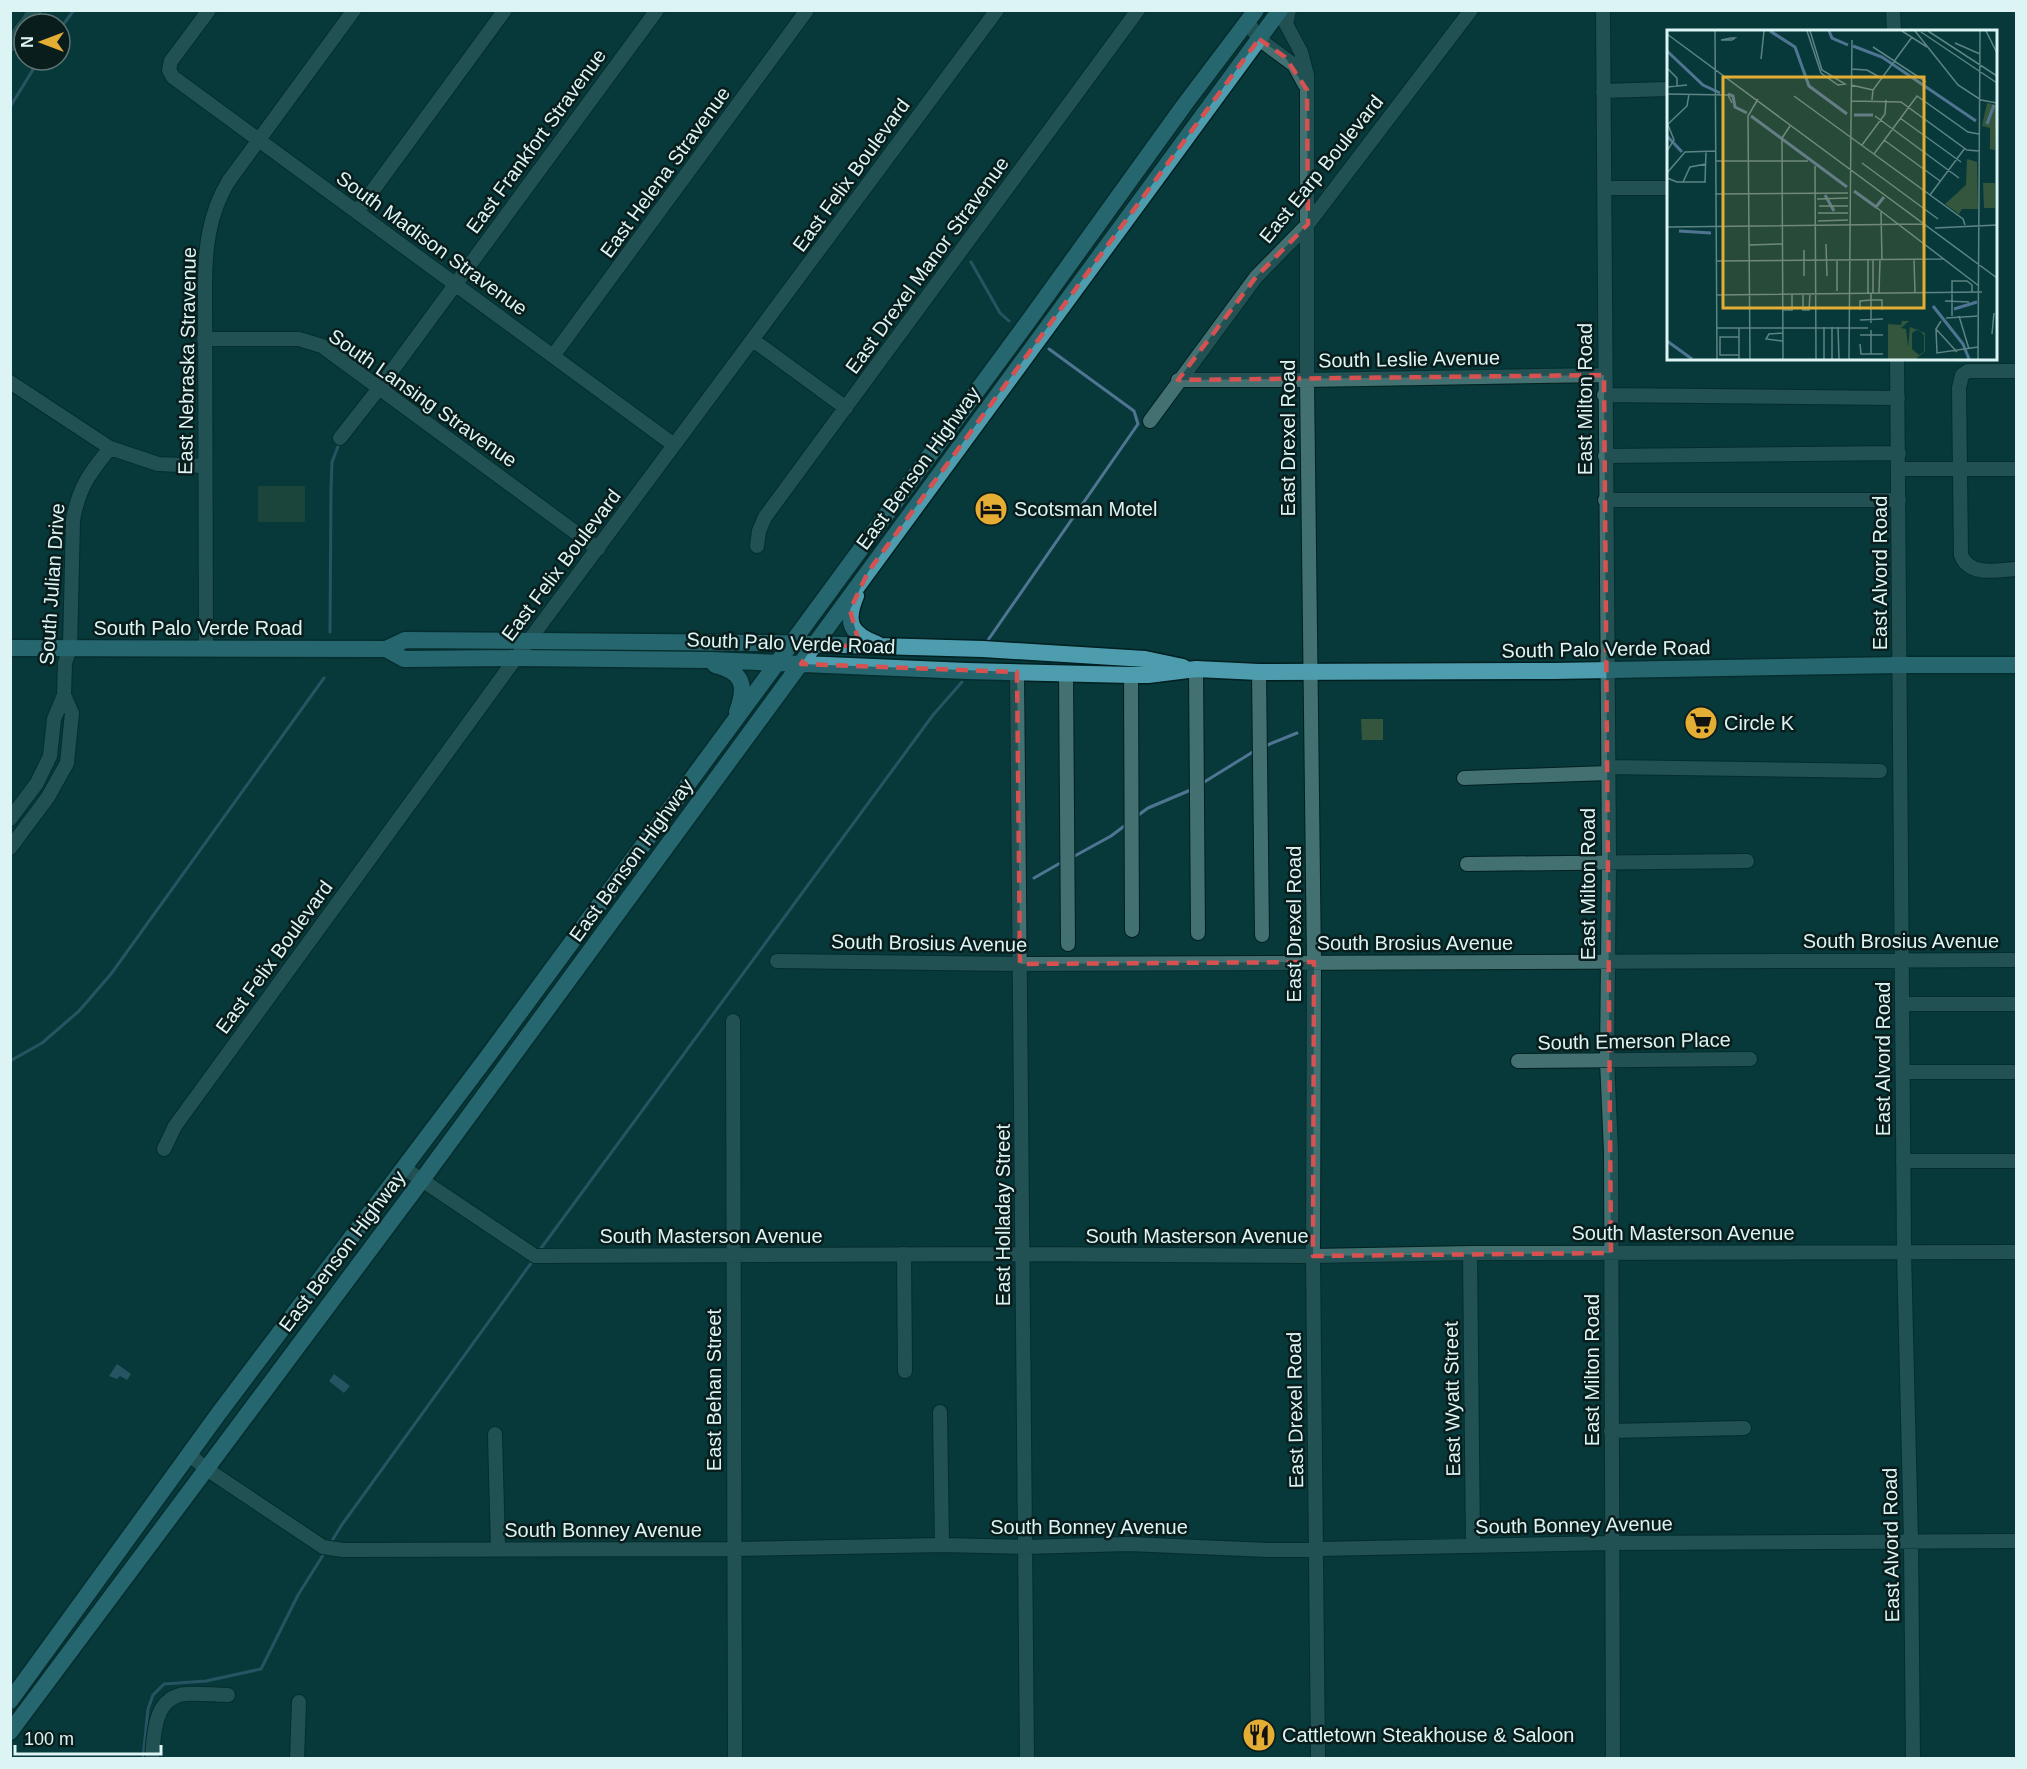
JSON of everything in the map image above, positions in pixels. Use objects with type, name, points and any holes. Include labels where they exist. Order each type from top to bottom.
[{"type":"main road","name":"East Benson Highway","points":[[10,1732],[422,1180],[1280,10]]},
{"type":"main road","name":"East Benson Highway","points":[[10,1701],[219,1413],[567,948],[1030,320],[1185,104],[1252,16]]},
{"type":"main road","points":[[868,572],[850,610],[850,620],[854,630],[865,640],[884,647]]},
{"type":"main road","name":"South Palo Verde Road","points":[[10,648],[386,649],[405,640],[790,644],[983,649],[1145,658],[1196,669],[1258,672],[2016,665]]},
{"type":"main road","name":"South Palo Verde Road","points":[[386,649],[404,659],[697,660],[1131,675],[1196,669]]},
{"type":"main road","points":[[697,660],[732,669],[740,681],[741,702],[732,724]]},
{"type":"main road","points":[[567,948],[585,958]]},
{"type":"street","name":"South Madison Stravenue","points":[[209,10],[169,64],[169,70],[177,80],[674,445]]},
{"type":"street","name":"East Nebraska Stravenue","points":[[206,649],[204,339],[205,267],[212,215],[228,182],[354,10]]},
{"type":"street","points":[[357,212],[505,10]]},
{"type":"street","name":"East Frankfort Stravenue","points":[[340,438],[657,10]]},
{"type":"street","name":"East Helena Stravenue","points":[[553,356],[807,10]]},
{"type":"street","name":"East Felix Boulevard","points":[[164,1149],[175,1126],[529,640],[997,10]]},
{"type":"street","name":"East Drexel Manor Stravenue","points":[[757,546],[759,531],[765,517],[1138,10]]},
{"type":"street","name":"East Drexel Road","points":[[1289,10],[1286,24],[1305,61],[1307,75],[1307,380],[1314,962],[1313,1256],[1318,1758]]},
{"type":"street","name":"East Earp Boulevard","points":[[1149,421],[1256,276],[1308,224],[1471,10]]},
{"type":"street","name":"East Milton Road","points":[[1603,10],[1609,862],[1607,1060],[1611,1152],[1613,1758]]},
{"type":"street","points":[[1893,10],[1894,30]]},
{"type":"street","points":[[1252,16],[1259,39],[1294,65],[1307,90]]},
{"type":"street","points":[[1603,91],[1667,89]]},
{"type":"street","points":[[1604,188],[1667,188]]},
{"type":"street","name":"South Lansing Stravenue","points":[[204,339],[299,339],[322,346],[598,549]]},
{"type":"street","points":[[753,340],[846,408]]},
{"type":"street","name":"East Alvord Road","points":[[1898,360],[1903,1161],[1913,1758]]},
{"type":"street","points":[[2016,371],[1960,371],[1959,388],[1963,569],[2016,569]]},
{"type":"street","name":"South Leslie Avenue","points":[[1178,380],[1604,375]]},
{"type":"street","points":[[11,382],[110,448],[158,464],[205,466]]},
{"type":"street","points":[[1604,395],[1898,398]]},
{"type":"street","name":"South Julian Drive","points":[[10,819],[37,783],[50,756],[54,719],[64,695],[65,663],[70,648],[75,507],[88,475],[110,448]]},
{"type":"street","points":[[1605,456],[1899,453]]},
{"type":"street","points":[[1899,469],[2016,469]]},
{"type":"street","points":[[1605,500],[1899,500]]},
{"type":"street","points":[[1196,669],[1198,933]]},
{"type":"street","name":"East Holladay Street","points":[[1017,672],[1027,1758]]},
{"type":"street","points":[[1258,672],[1262,935]]},
{"type":"street","points":[[1066,674],[1068,944]]},
{"type":"street","points":[[1131,675],[1132,930]]},
{"type":"street","name":"South Julian Drive","points":[[10,848],[48,797],[67,763],[72,713],[64,695]]},
{"type":"street","points":[[1464,778],[1608,770],[1880,771]]},
{"type":"street","points":[[20,806],[38,811]]},
{"type":"street","points":[[1467,864],[1747,861]]},
{"type":"street","name":"South Brosius Avenue","points":[[777,961],[1020,964],[2016,960]]},
{"type":"street","points":[[1903,1004],[2016,1004]]},
{"type":"street","name":"East Behan Street","points":[[733,1021],[735,1758]]},
{"type":"street","name":"South Emerson Place","points":[[1518,1061],[1750,1059]]},
{"type":"street","points":[[1903,1072],[2016,1072]]},
{"type":"street","points":[[1903,1161],[2016,1161]]},
{"type":"street","name":"South Masterson Avenue","points":[[404,1168],[536,1257],[2016,1252]]},
{"type":"street","name":"East Wyatt Street","points":[[1470,1253],[1473,1545]]},
{"type":"street","points":[[904,1254],[904,1371]]},
{"type":"street","points":[[940,1412],[942,1545]]},
{"type":"street","points":[[1611,1431],[1744,1428]]},
{"type":"street","points":[[495,1434],[498,1549]]},
{"type":"street","name":"South Bonney Avenue","points":[[190,1455],[205,1468],[323,1547],[343,1550],[734,1549],[942,1545],[1026,1547],[1129,1544],[1268,1550],[1612,1543],[2016,1541]]},
{"type":"street","points":[[152,1758],[157,1717],[170,1701],[185,1694],[228,1695]]},
{"type":"street","points":[[297,1758],[299,1702]]},
{"type":"highlighted area","points":[[1259,39],[1285,57],[1307,90],[1308,224],[1256,277],[1178,380],[1604,375],[1611,1253],[1313,1256],[1314,962],[1020,964],[1017,672],[801,664],[814,645],[860,646],[850,610],[868,572]]},
{"type":"green space","points":[[258,486],[305,486],[305,522],[258,522]]},
{"type":"green space","points":[[1361,719],[1383,719],[1383,740],[1362,740]]},
{"type":"water","points":[[117,1364],[131,1374],[127,1380],[120,1376],[117,1379],[109,1376]]},
{"type":"water","points":[[334,1374],[350,1386],[344,1393],[329,1381]]},
{"type":"waterway","points":[[10,107],[32,72]]},
{"type":"waterway","points":[[971,262],[1000,313],[1009,321]]},
{"type":"waterway","points":[[986,643],[1138,424],[1134,411],[1049,349]]},
{"type":"waterway","points":[[330,632],[332,462],[339,444]]},
{"type":"waterway","points":[[10,1061],[42,1043],[79,1011],[111,974],[324,678]]},
{"type":"waterway","points":[[539,1251],[933,715],[962,682]]},
{"type":"waterway","points":[[1265,746],[1297,733]]},
{"type":"waterway","points":[[1201,784],[1256,750]]},
{"type":"waterway","points":[[1137,816],[1148,808],[1193,789]]},
{"type":"waterway","points":[[1071,858],[1111,836],[1127,824]]},
{"type":"waterway","points":[[1034,878],[1062,862]]},
{"type":"waterway","points":[[330,1544],[534,1259]]},
{"type":"waterway","points":[[143,1758],[148,1709],[153,1695],[164,1684],[206,1681],[261,1669],[298,1595],[325,1552]]},
{"type":"place","name":"Scotsman Motel","points":[[991,509]]},
{"type":"place","name":"Circle K","points":[[1701,723]]},
{"type":"place","name":"Cattletown Steakhouse & Saloon","points":[[1259,1735]]}]
